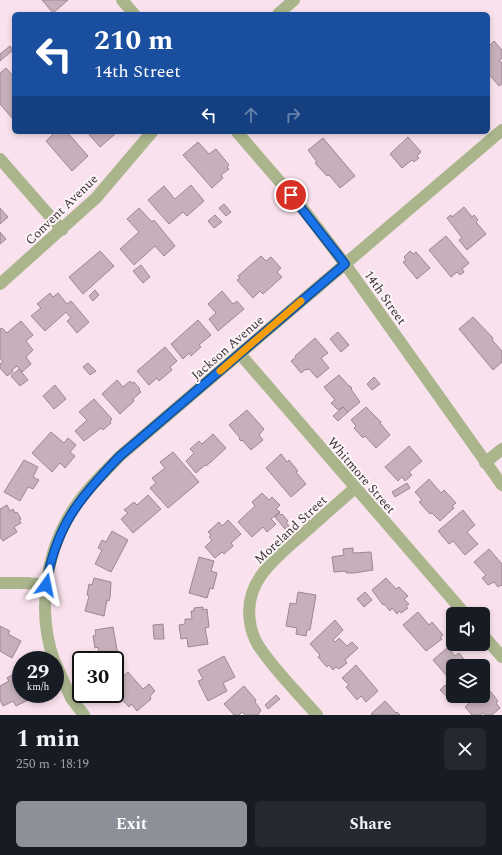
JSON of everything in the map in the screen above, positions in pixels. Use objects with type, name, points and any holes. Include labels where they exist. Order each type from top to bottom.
[{"type":"street","points":[[122,0],[132,12]]},
{"type":"street","points":[[280,12],[294,0]]},
{"type":"street","name":"Jackson Avenue","points":[[52,651],[47,633],[46,585],[56,546],[65,524],[76,505],[92,485],[120,456],[502,130]]},
{"type":"street","name":"Convent Avenue","points":[[0,284],[96,198],[150,134]]},
{"type":"street","name":"14th Street","points":[[239,134],[300,205],[345,264],[502,485]]},
{"type":"street","points":[[0,159],[62,230]]},
{"type":"street","name":"Whitmore Street","points":[[240,354],[459,607]]},
{"type":"street","points":[[485,463],[502,449]]},
{"type":"street","name":"Moreland Street","points":[[317,715],[257,644],[251,630],[249,614],[250,601],[254,587],[262,573],[282,553],[355,488]]},
{"type":"street","points":[[0,583],[46,585]]},
{"type":"street","points":[[490,643],[502,657]]},
{"type":"street","name":"Jackson Avenue","points":[[64,682],[71,698],[84,715]]},
{"type":"building","points":[[42,0],[68,0],[54,12],[52,12]]},
{"type":"building","points":[[494,41],[502,50],[502,58],[499,61],[502,63],[502,84],[499,86],[490,75],[490,45]]},
{"type":"building","points":[[10,46],[12,49],[12,51],[0,61],[0,54]]},
{"type":"building","points":[[6,68],[12,75],[12,118],[0,104],[0,73]]},
{"type":"building","points":[[53,134],[69,134],[88,156],[72,171],[46,141]]},
{"type":"building","points":[[89,134],[115,134],[100,147]]},
{"type":"building","points":[[408,137],[421,152],[417,156],[419,158],[414,162],[412,160],[402,168],[390,154]]},
{"type":"building","points":[[323,138],[355,176],[340,188],[329,175],[327,176],[315,163],[317,162],[308,150]]},
{"type":"building","points":[[198,142],[209,154],[216,149],[229,165],[227,167],[229,169],[221,175],[223,178],[212,188],[183,155]]},
{"type":"building","points":[[191,185],[204,201],[187,216],[183,212],[169,224],[148,200],[164,186],[175,199]]},
{"type":"building","points":[[224,204],[231,212],[226,216],[219,208]]},
{"type":"building","points":[[464,207],[472,217],[474,215],[478,220],[476,222],[486,234],[467,250],[459,240],[462,238],[447,218],[451,215],[452,217]]},
{"type":"building","points":[[0,208],[8,217],[0,224]]},
{"type":"building","points":[[139,208],[152,222],[154,220],[175,246],[164,256],[155,246],[134,265],[120,249],[139,232],[127,219]]},
{"type":"building","points":[[215,215],[222,222],[214,228],[208,221]]},
{"type":"building","points":[[0,232],[6,239],[0,244]]},
{"type":"building","points":[[446,236],[469,263],[462,269],[464,272],[460,275],[457,272],[451,277],[429,250]]},
{"type":"building","points":[[100,251],[114,266],[83,294],[69,277]]},
{"type":"building","points":[[410,251],[413,254],[416,252],[430,268],[417,279],[403,262],[406,260],[404,257]]},
{"type":"building","points":[[261,256],[266,261],[271,257],[281,268],[277,272],[282,277],[263,294],[260,291],[253,298],[237,280],[240,278],[238,276]]},
{"type":"building","points":[[141,265],[150,277],[143,283],[133,271]]},
{"type":"building","points":[[95,290],[99,295],[93,301],[89,296]]},
{"type":"building","points":[[222,291],[233,304],[237,301],[244,309],[218,331],[209,319],[216,313],[208,304]]},
{"type":"building","points":[[50,293],[53,297],[58,293],[67,304],[71,301],[89,322],[77,333],[67,321],[71,318],[66,312],[45,331],[31,316],[41,308],[37,304]]},
{"type":"building","points":[[473,317],[493,338],[492,340],[502,351],[502,362],[493,370],[459,329]]},
{"type":"building","points":[[198,320],[211,335],[199,345],[201,347],[191,356],[189,353],[183,359],[171,344]]},
{"type":"building","points":[[21,321],[33,335],[26,341],[33,350],[26,357],[31,364],[22,372],[17,366],[12,370],[13,372],[7,376],[0,368],[0,364],[3,362],[0,358],[0,329],[2,328],[7,333]]},
{"type":"building","points":[[338,332],[349,345],[341,352],[330,339]]},
{"type":"building","points":[[315,338],[328,353],[321,358],[329,368],[317,378],[309,369],[306,369],[301,373],[291,361]]},
{"type":"building","points":[[165,347],[177,361],[170,367],[172,370],[159,381],[157,378],[149,385],[137,371]]},
{"type":"building","points":[[88,363],[96,371],[90,375],[83,367]]},
{"type":"building","points":[[19,369],[28,380],[20,386],[11,376]]},
{"type":"building","points":[[339,375],[352,388],[351,389],[360,402],[348,412],[343,407],[338,410],[331,403],[335,400],[324,387]]},
{"type":"building","points":[[374,377],[380,384],[372,390],[367,384]]},
{"type":"building","points":[[117,380],[123,387],[130,381],[132,383],[134,382],[141,392],[120,414],[102,394]]},
{"type":"building","points":[[55,385],[66,399],[54,409],[43,396]]},
{"type":"building","points":[[94,399],[112,419],[110,421],[111,423],[103,430],[101,428],[84,441],[75,431],[87,420],[79,412]]},
{"type":"building","points":[[343,407],[348,412],[338,421],[333,416]]},
{"type":"building","points":[[366,407],[381,422],[380,423],[390,435],[376,448],[365,436],[363,438],[354,428],[356,426],[351,420]]},
{"type":"building","points":[[247,410],[264,429],[259,435],[263,440],[251,450],[242,440],[241,441],[239,439],[240,438],[229,425]]},
{"type":"building","points":[[51,432],[64,443],[68,438],[76,445],[70,452],[75,456],[65,468],[60,463],[52,472],[32,453]]},
{"type":"building","points":[[213,434],[226,448],[196,473],[186,461],[194,453],[190,449],[199,441],[202,444]]},
{"type":"building","points":[[409,446],[422,461],[409,472],[412,475],[405,481],[402,477],[398,481],[385,467]]},
{"type":"building","points":[[173,452],[199,482],[168,508],[150,488],[156,483],[152,478],[165,468],[160,462]]},
{"type":"building","points":[[281,454],[287,462],[289,460],[298,471],[296,472],[306,484],[291,497],[266,468]]},
{"type":"building","points":[[24,460],[38,467],[33,477],[39,480],[33,489],[28,487],[20,501],[4,492]]},
{"type":"building","points":[[429,479],[441,493],[444,490],[456,503],[452,506],[454,508],[440,521],[432,513],[430,514],[419,502],[422,500],[415,492]]},
{"type":"building","points":[[407,483],[410,488],[395,497],[392,492]]},
{"type":"building","points":[[262,493],[269,500],[272,497],[280,505],[276,509],[280,512],[271,519],[276,524],[267,532],[263,527],[252,537],[238,522],[255,506],[252,502]]},
{"type":"building","points":[[148,495],[161,509],[133,533],[121,519],[128,513],[124,510],[134,502],[137,505]]},
{"type":"building","points":[[7,505],[10,511],[13,509],[15,513],[17,512],[21,519],[19,520],[21,523],[14,527],[17,532],[3,541],[0,538],[0,509]]},
{"type":"building","points":[[463,510],[475,525],[467,532],[478,544],[465,555],[453,541],[449,544],[438,531]]},
{"type":"building","points":[[279,513],[281,515],[282,514],[288,521],[286,522],[289,526],[285,529],[275,517]]},
{"type":"building","points":[[228,520],[241,534],[231,543],[233,546],[224,554],[222,552],[215,558],[205,547],[212,540],[209,537],[211,535],[208,532],[219,522],[222,526]]},
{"type":"building","points":[[112,531],[128,540],[111,572],[95,564],[102,550],[98,548],[102,540],[106,542]]},
{"type":"building","points":[[353,548],[353,553],[371,552],[373,570],[354,573],[346,573],[346,571],[334,572],[332,557],[344,555],[343,549]]},
{"type":"building","points":[[489,549],[502,564],[502,586],[501,585],[498,587],[494,582],[488,585],[482,578],[486,575],[474,562]]},
{"type":"building","points":[[199,557],[214,561],[211,571],[217,573],[213,589],[210,588],[207,598],[189,593]]},
{"type":"building","points":[[94,578],[111,582],[110,598],[109,601],[107,600],[104,616],[85,611],[89,596],[87,595],[89,584],[92,585]]},
{"type":"building","points":[[386,578],[396,589],[399,587],[408,596],[404,599],[409,604],[406,606],[408,608],[401,613],[399,611],[397,614],[392,608],[390,611],[384,604],[383,605],[372,590]]},
{"type":"building","points":[[298,592],[316,595],[310,630],[307,630],[306,636],[296,634],[297,628],[286,626],[290,603],[296,604]]},
{"type":"building","points":[[365,592],[372,600],[364,607],[357,599]]},
{"type":"building","points":[[203,607],[203,610],[207,609],[209,627],[205,628],[208,644],[188,647],[187,638],[181,639],[179,625],[185,624],[185,619],[192,619],[191,611],[194,611],[194,608]]},
{"type":"building","points":[[418,612],[429,625],[432,622],[443,635],[440,637],[442,639],[426,651],[403,625]]},
{"type":"building","points":[[335,620],[343,630],[333,640],[335,642],[339,638],[347,646],[352,642],[358,648],[345,660],[347,663],[339,669],[336,667],[333,670],[329,665],[327,667],[318,657],[320,655],[310,644]]},
{"type":"building","points":[[163,624],[164,639],[154,639],[153,625]]},
{"type":"building","points":[[0,626],[10,631],[8,634],[21,641],[16,651],[12,651],[12,658],[0,651]]},
{"type":"building","points":[[113,627],[117,651],[99,651],[98,647],[95,648],[93,636],[96,635],[95,630]]},
{"type":"building","points":[[446,649],[446,651],[451,651],[455,656],[459,653],[464,659],[446,659],[446,675],[433,660]]},
{"type":"building","points":[[224,656],[235,677],[223,683],[227,691],[208,701],[198,681],[203,679],[198,670]]},
{"type":"building","points":[[356,665],[378,691],[366,702],[361,696],[357,700],[346,687],[349,685],[342,678]]},
{"type":"building","points":[[128,672],[143,689],[149,684],[155,691],[150,696],[151,699],[137,711],[131,704],[129,707],[124,702],[124,675]]},
{"type":"building","points":[[12,675],[12,702],[3,706],[0,700],[0,686],[9,681],[7,678]]},
{"type":"building","points":[[445,685],[446,696],[440,690]]},
{"type":"building","points":[[244,686],[256,700],[255,702],[261,710],[258,715],[245,715],[242,712],[239,715],[234,715],[224,704]]},
{"type":"building","points":[[490,691],[498,701],[496,703],[500,708],[492,715],[485,715],[483,713],[480,715],[472,715],[465,707],[469,703],[490,703]]},
{"type":"building","points":[[276,695],[280,699],[268,709],[265,705]]},
{"type":"building","points":[[385,701],[396,713],[397,712],[400,715],[371,714]]},
{"type":"building","points":[[14,703],[22,703],[16,706]]},
{"type":"slow traffic","points":[[220,371],[301,301]]},
{"type":"route","points":[[46,585],[56,546],[65,524],[76,505],[92,485],[120,456],[150,432],[345,264],[291,195]]}]
